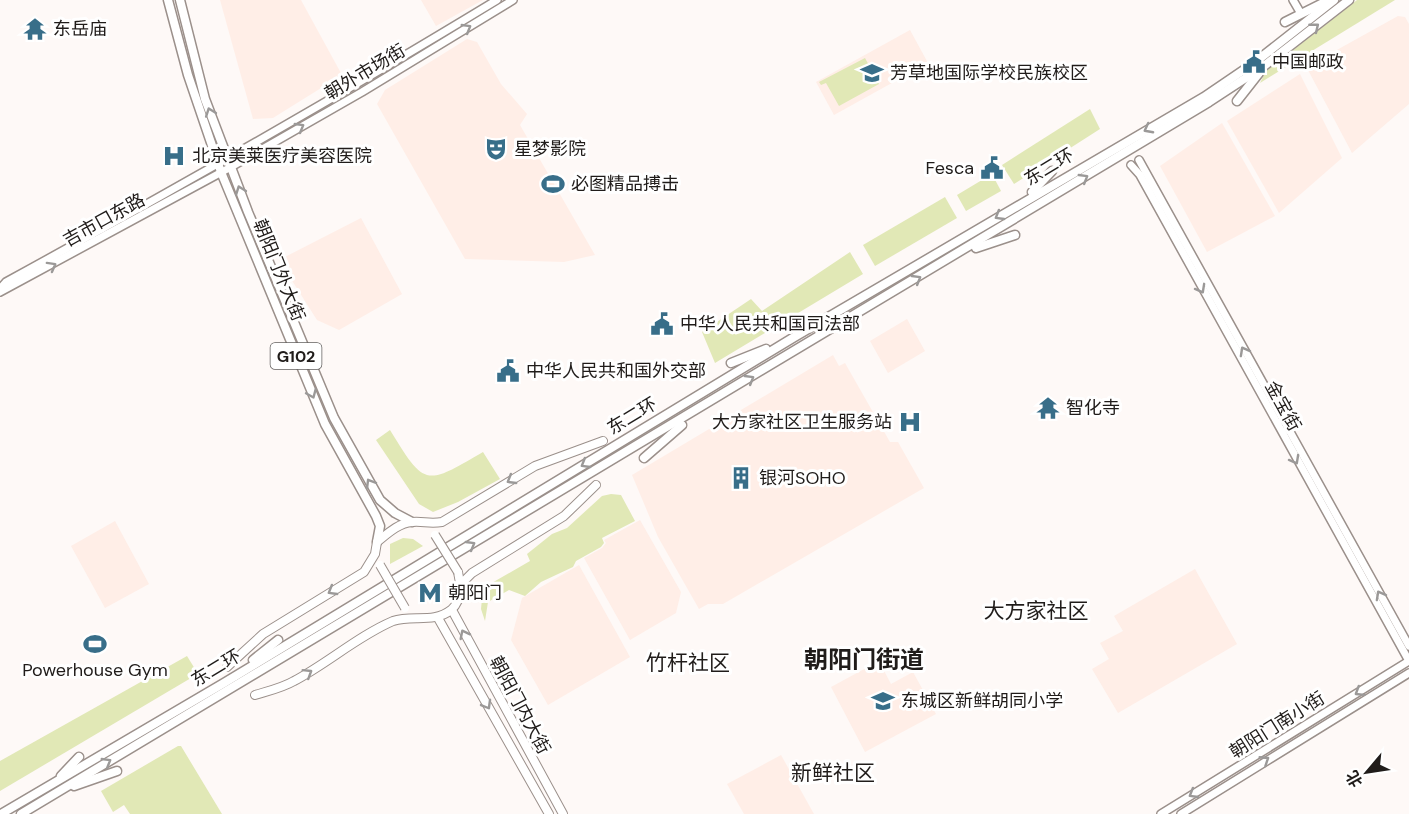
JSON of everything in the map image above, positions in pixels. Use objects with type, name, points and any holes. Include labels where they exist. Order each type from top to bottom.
[{"type":"highway","name":"朝阳门外大街","points":[[168,0],[188,75],[220,169],[325,424],[376,516],[380,526],[376,542]]},
{"type":"highway","name":"朝阳门外大街","points":[[180,0],[206,99],[334,418],[380,500],[394,513],[411,522]]},
{"type":"highway","points":[[1286,22],[1328,0]]},
{"type":"highway","name":"东二环","points":[[21,814],[56,788],[224,683],[796,336],[1204,97],[1254,63],[1334,0]]},
{"type":"highway","name":"东二环","points":[[1,814],[56,788],[958,254],[1209,102],[1264,66],[1349,0]]},
{"type":"highway","points":[[1238,101],[1264,66]]},
{"type":"highway","points":[[1024,201],[1052,171]]},
{"type":"highway","points":[[958,254],[1015,235]]},
{"type":"highway","points":[[731,363],[796,336]]},
{"type":"highway","points":[[644,458],[699,409]]},
{"type":"highway","points":[[224,683],[278,640]]},
{"type":"highway","points":[[56,788],[79,757]]},
{"type":"highway","points":[[56,788],[117,771]]},
{"type":"main road","name":"朝外市场街","points":[[230,163],[497,0]]},
{"type":"main road","name":"朝外市场街","points":[[230,163],[362,92],[513,0]]},
{"type":"main road","points":[[1293,0],[1300,12]]},
{"type":"main road","name":"金宝街","points":[[1138,160],[1409,646]]},
{"type":"main road","name":"吉市口东路","points":[[0,290],[6,282],[230,163]]},
{"type":"main road","name":"金宝街","points":[[1131,165],[1140,175],[1323,510],[1409,661]]},
{"type":"main road","points":[[227,667],[263,634],[364,572],[375,554],[376,542],[398,527],[411,522],[426,525],[442,522],[535,466],[603,441]]},
{"type":"main road","points":[[461,584],[472,573],[564,516],[596,485]]},
{"type":"main road","points":[[255,695],[292,683],[382,627],[412,617],[438,618],[452,609],[458,602],[461,584],[458,572],[435,535],[426,525]]},
{"type":"main road","points":[[375,554],[412,617]]},
{"type":"main road","name":"朝阳门内大街","points":[[452,609],[563,814]]},
{"type":"main road","name":"朝阳门内大街","points":[[438,618],[549,814]]},
{"type":"main road","name":"朝阳门南小街","points":[[1161,814],[1409,661]]},
{"type":"main road","name":"朝阳门南小街","points":[[1181,814],[1297,740],[1409,673]]},
{"type":"shaded area","points":[[220,0],[301,0],[342,75],[273,118],[253,119]]},
{"type":"shaded area","points":[[421,0],[483,0],[436,26]]},
{"type":"shaded area","points":[[1398,16],[1405,17],[1409,24],[1409,104],[1352,153],[1308,70],[1335,51]]},
{"type":"shaded area","name":"芳草地国际学校民族校区","points":[[910,30],[928,63],[834,115],[816,82]]},
{"type":"shaded area","points":[[467,39],[477,42],[501,84],[527,114],[520,125],[595,255],[564,262],[465,259],[377,104],[385,90]]},
{"type":"shaded area","points":[[1300,74],[1342,158],[1279,213],[1227,121]]},
{"type":"shaded area","points":[[1222,123],[1275,216],[1207,252],[1160,166]]},
{"type":"shaded area","points":[[361,218],[402,294],[339,330],[317,320],[279,260]]},
{"type":"shaded area","points":[[907,319],[925,351],[888,373],[870,341]]},
{"type":"shaded area","name":"银河SOHO","points":[[833,355],[839,366],[845,363],[890,442],[898,442],[924,488],[723,604],[708,604],[699,609],[658,537],[632,475]]},
{"type":"shaded area","points":[[640,520],[681,592],[676,613],[630,640],[584,558],[602,548],[606,543],[604,540]]},
{"type":"shaded area","points":[[115,521],[149,584],[105,608],[71,546]]},
{"type":"shaded area","points":[[579,565],[630,657],[548,705],[511,640],[522,598]]},
{"type":"shaded area","points":[[1195,569],[1237,644],[1118,713],[1092,669],[1109,659],[1100,643],[1123,631],[1114,616]]},
{"type":"shaded area","name":"东城区新鲜胡同小学","points":[[879,661],[891,684],[913,672],[936,714],[865,752],[831,687]]},
{"type":"shaded area","points":[[781,755],[814,814],[744,814],[727,784]]},
{"type":"green space","points":[[1357,0],[1395,0],[1260,83],[1266,71]]},
{"type":"green space","points":[[865,58],[879,84],[839,106],[826,83],[821,85],[819,82]]},
{"type":"green space","points":[[1090,109],[1100,129],[1014,184],[1002,165]]},
{"type":"green space","points":[[992,174],[1001,191],[966,211],[957,195]]},
{"type":"green space","points":[[945,197],[957,218],[875,266],[863,245]]},
{"type":"green space","points":[[850,252],[863,274],[715,363],[702,332],[751,299],[762,311]]},
{"type":"green space","points":[[390,430],[411,462],[428,475],[449,471],[483,452],[500,479],[458,502],[433,512],[419,504],[376,440]]},
{"type":"green space","points":[[621,495],[635,521],[602,538],[604,543],[601,547],[576,561],[573,567],[541,582],[525,596],[509,590],[488,602],[485,621],[481,609],[483,588],[530,561],[527,554],[552,534],[567,528],[602,496]]},
{"type":"green space","points":[[403,538],[413,539],[423,546],[390,564],[390,544]]},
{"type":"green space","points":[[187,656],[195,669],[191,678],[0,791],[0,761]]},
{"type":"green space","points":[[181,746],[222,814],[130,814],[124,805],[113,812],[101,791]]},
{"type":"place","name":"东岳庙","points":[[35,29]]},
{"type":"place","name":"中国邮政","points":[[1254,62]]},
{"type":"place","name":"芳草地国际学校民族校区","points":[[872,73]]},
{"type":"place","name":"星梦影院","points":[[496,149]]},
{"type":"place","name":"北京美莱医疗美容医院","points":[[174,156]]},
{"type":"place","name":"Fesca","points":[[992,168]]},
{"type":"place","name":"必图精品搏击","points":[[553,184]]},
{"type":"place","name":"中华人民共和国司法部","points":[[662,324]]},
{"type":"place","name":"中华人民共和国外交部","points":[[508,371]]},
{"type":"place","name":"智化寺","points":[[1048,408]]},
{"type":"place","name":"大方家社区卫生服务站","points":[[910,422]]},
{"type":"place","name":"银河SOHO","points":[[741,478]]},
{"type":"place","name":"朝阳门","points":[[430,593]]},
{"type":"place","name":"Powerhouse Gym","points":[[95,644]]},
{"type":"place","name":"东城区新鲜胡同小学","points":[[883,701]]},
{"type":"district","name":"大方家社区","points":[[1036,611]]},
{"type":"district","name":"朝阳门街道","points":[[864,659]]},
{"type":"district","name":"竹杆社区","points":[[688,663]]},
{"type":"district","name":"新鲜社区","points":[[833,773]]}]
